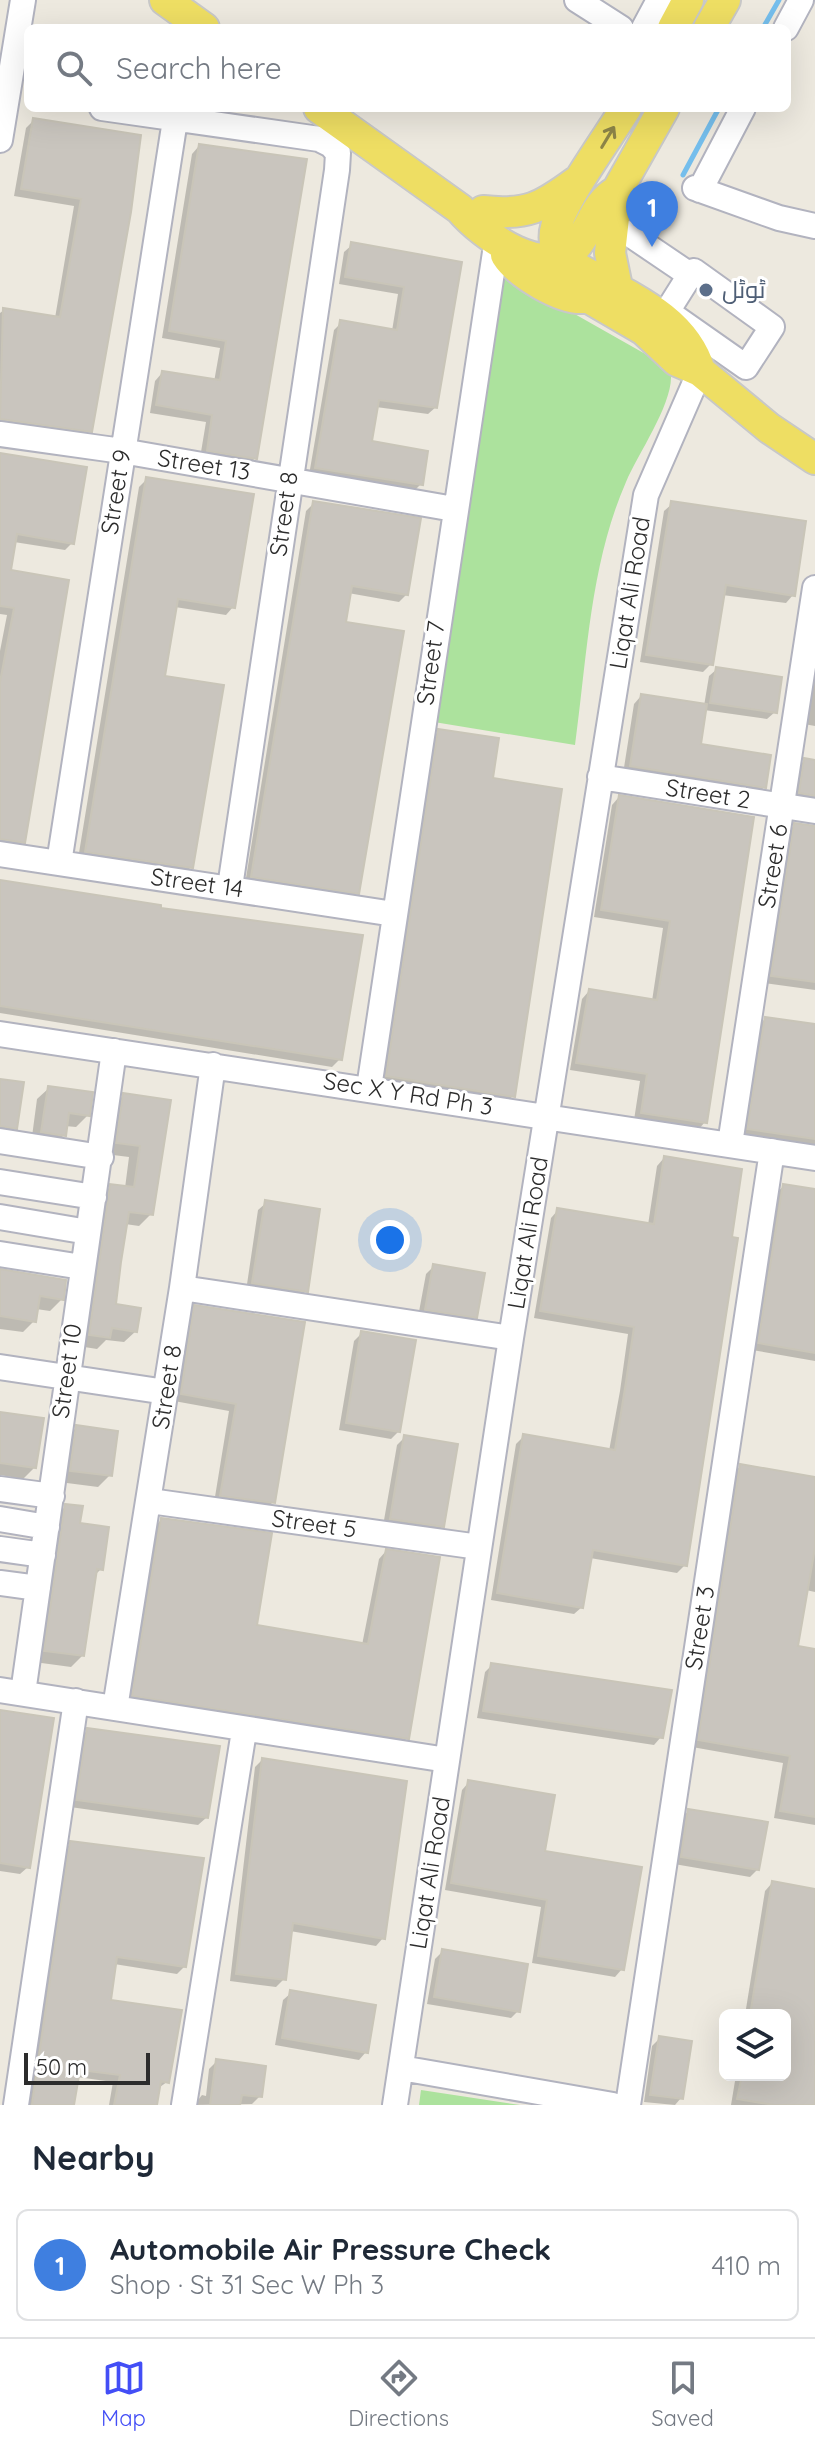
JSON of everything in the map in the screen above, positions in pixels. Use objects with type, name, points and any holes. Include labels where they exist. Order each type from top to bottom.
[{"type":"main road","points":[[165,0],[198,24]]},
{"type":"main road","points":[[675,24],[688,0]]},
{"type":"main road","points":[[711,24],[725,0]]},
{"type":"main road","points":[[322,112],[337,135],[603,283],[603,292],[677,361],[700,371],[815,459]]},
{"type":"main road","points":[[558,256],[556,227],[624,112]]},
{"type":"main road","points":[[603,292],[617,191],[662,112]]},
{"type":"main road","points":[[472,210],[513,215],[532,210],[585,175]]},
{"type":"main road","points":[[472,210],[473,225],[536,259],[558,256],[578,244],[606,197],[617,191]]},
{"type":"main road","points":[[498,240],[508,259],[572,299],[603,292],[665,315],[688,340],[700,371]]},
{"type":"street","points":[[0,140],[12,93],[23,0]]},
{"type":"street","points":[[577,0],[615,24]]},
{"type":"street","points":[[646,24],[659,0]]},
{"type":"street","points":[[788,24],[801,0]]},
{"type":"street","points":[[126,112],[319,139],[337,135]]},
{"type":"street","points":[[741,112],[697,189],[779,218],[815,226]]},
{"type":"street","name":"Street 9","points":[[59,863],[175,120]]},
{"type":"street","name":"Street 8","points":[[230,887],[337,170],[337,135]]},
{"type":"street","points":[[610,236],[628,233],[690,275]]},
{"type":"street","name":"Street 7","points":[[369,1088],[454,509],[498,240]]},
{"type":"street","points":[[727,394],[746,367],[772,327],[694,271],[665,315],[746,367]]},
{"type":"street","name":"Liqat Ali Road","points":[[395,2105],[511,1338],[646,495],[700,371]]},
{"type":"street","name":"Street 13","points":[[0,434],[122,451],[454,509]]},
{"type":"street","name":"Street 6","points":[[730,1144],[815,588]]},
{"type":"street","name":"Street 2","points":[[600,777],[815,811]]},
{"type":"street","name":"Street 14","points":[[0,854],[394,914]]},
{"type":"street","name":"Sec X Y Rd Ph 3","points":[[0,1034],[815,1158]]},
{"type":"street","name":"Street 10","points":[[11,1692],[38,1588],[114,1051]]},
{"type":"street","name":"Street 8","points":[[115,1708],[150,1501],[213,1065]]},
{"type":"street","points":[[0,1141],[101,1157]]},
{"type":"street","name":"Street 3","points":[[628,2105],[772,1151]]},
{"type":"street","points":[[0,1182],[94,1197]]},
{"type":"street","points":[[0,1217],[88,1232]]},
{"type":"street","points":[[0,1254],[82,1267]]},
{"type":"street","points":[[182,1288],[511,1338]]},
{"type":"street","points":[[0,1367],[166,1392]]},
{"type":"street","points":[[0,1489],[52,1496]]},
{"type":"street","name":"Street 5","points":[[150,1501],[479,1547]]},
{"type":"street","points":[[0,1519],[47,1527]]},
{"type":"street","points":[[0,1549],[43,1555]]},
{"type":"street","points":[[0,1583],[38,1588]]},
{"type":"street","points":[[11,1692],[244,1731],[447,1760]]},
{"type":"street","points":[[16,2105],[76,1701]]},
{"type":"street","points":[[184,2105],[244,1731]]},
{"type":"street","points":[[401,2068],[572,2102],[613,2105]]},
{"type":"green space","points":[[506,275],[663,364],[671,376],[666,401],[626,482],[605,545],[597,578],[575,745],[434,722],[497,278]]},
{"type":"green space","points":[[421,2090],[520,2105],[419,2105]]},
{"type":"building","points":[[33,118],[141,135],[131,212],[92,432],[0,419],[3,308],[60,317],[81,199],[21,189]]},
{"type":"building","points":[[199,144],[307,159],[257,459],[207,451],[212,415],[156,405],[162,371],[220,380],[226,341],[169,331]]},
{"type":"building","points":[[351,242],[462,262],[437,408],[379,400],[372,441],[428,451],[423,485],[315,468],[340,320],[397,330],[404,287],[345,277]]},
{"type":"building","points":[[0,453],[87,467],[74,544],[17,534],[11,570],[69,580],[25,843],[0,839],[0,682],[14,608],[0,606]]},
{"type":"building","points":[[146,477],[254,494],[235,608],[178,599],[165,676],[224,685],[193,868],[85,852]]},
{"type":"building","points":[[313,501],[421,518],[408,595],[352,586],[346,622],[404,631],[359,894],[251,877]]},
{"type":"building","points":[[671,501],[806,521],[795,596],[726,585],[713,665],[646,655]]},
{"type":"building","points":[[716,667],[782,677],[777,713],[710,703]]},
{"type":"building","points":[[641,694],[707,704],[701,744],[771,755],[766,788],[630,766]]},
{"type":"building","points":[[438,729],[499,738],[493,778],[562,789],[515,1097],[386,1076]]},
{"type":"building","points":[[804,758],[815,760],[815,796],[799,793]]},
{"type":"building","points":[[619,795],[754,817],[707,1123],[641,1113],[647,1074],[576,1063],[589,989],[657,1000],[670,921],[601,910]]},
{"type":"building","points":[[794,823],[815,826],[815,982],[771,976]]},
{"type":"building","points":[[0,880],[161,905],[161,908],[363,935],[342,1060],[0,1006]]},
{"type":"building","points":[[765,1017],[815,1024],[815,1139],[747,1129]]},
{"type":"building","points":[[0,1079],[24,1082],[17,1129],[0,1126]]},
{"type":"building","points":[[48,1086],[93,1092],[90,1116],[69,1113],[66,1136],[41,1132]]},
{"type":"building","points":[[123,1093],[171,1100],[153,1215],[129,1212],[121,1262],[116,1304],[141,1308],[137,1332],[112,1328],[110,1338],[89,1335],[110,1184],[134,1187],[140,1146],[116,1143]]},
{"type":"building","points":[[664,1156],[742,1169],[732,1237],[738,1238],[687,1566],[593,1550],[583,1608],[497,1593],[523,1434],[615,1450],[626,1382],[634,1327],[540,1311],[557,1208],[654,1224]]},
{"type":"building","points":[[783,1184],[815,1189],[815,1353],[758,1343]]},
{"type":"building","points":[[265,1200],[320,1209],[308,1292],[252,1283]]},
{"type":"building","points":[[433,1264],[485,1273],[477,1318],[425,1310]]},
{"type":"building","points":[[0,1269],[66,1280],[64,1300],[40,1296],[36,1322],[0,1316]]},
{"type":"building","points":[[194,1305],[305,1322],[275,1503],[220,1496],[236,1404],[181,1394]]},
{"type":"building","points":[[361,1331],[416,1340],[400,1432],[346,1423]]},
{"type":"building","points":[[0,1412],[44,1418],[36,1468],[0,1463]]},
{"type":"building","points":[[76,1425],[118,1431],[112,1476],[70,1471]]},
{"type":"building","points":[[404,1435],[458,1444],[444,1527],[390,1519]]},
{"type":"building","points":[[740,1464],[815,1477],[815,1548],[798,1646],[815,1649],[815,1817],[780,1811],[790,1756],[698,1740]]},
{"type":"building","points":[[65,1504],[83,1506],[80,1523],[109,1527],[103,1570],[97,1569],[84,1656],[44,1651]]},
{"type":"building","points":[[161,1518],[272,1533],[257,1625],[368,1644],[386,1549],[440,1557],[409,1739],[132,1696]]},
{"type":"building","points":[[491,1663],[672,1690],[663,1738],[483,1711]]},
{"type":"building","points":[[0,1710],[54,1718],[30,1868],[0,1863]]},
{"type":"building","points":[[87,1728],[220,1746],[208,1818],[76,1800]]},
{"type":"building","points":[[262,1758],[407,1781],[385,1939],[293,1923],[286,1980],[236,1974]]},
{"type":"building","points":[[468,1780],[555,1795],[545,1851],[642,1867],[624,1970],[538,1956],[547,1900],[451,1883]]},
{"type":"building","points":[[688,1809],[768,1822],[759,1870],[681,1857]]},
{"type":"building","points":[[70,1841],[204,1858],[186,1967],[117,1957],[111,2000],[182,2010],[169,2083],[161,2081],[157,2105],[114,2105],[120,2075],[80,2070],[74,2105],[32,2105]]},
{"type":"building","points":[[772,1881],[815,1889],[815,2105],[774,2105],[737,2099],[741,2081],[791,2081],[791,2009],[751,2009]]},
{"type":"building","points":[[442,1949],[528,1964],[520,2012],[434,1997]]},
{"type":"building","points":[[290,1990],[376,2005],[368,2053],[282,2038]]},
{"type":"building","points":[[659,2036],[692,2041],[683,2099],[650,2095]]},
{"type":"building","points":[[216,2059],[266,2066],[262,2097],[242,2095],[240,2105],[210,2105]]},
{"type":"waterway","points":[[765,24],[779,0]]},
{"type":"waterway","points":[[683,175],[717,112]]},
{"type":"place","name":"Automobile Air Pressure Check","points":[[652,247]]},
{"type":"place","name":"ٹوٹل","points":[[706,290]]}]
